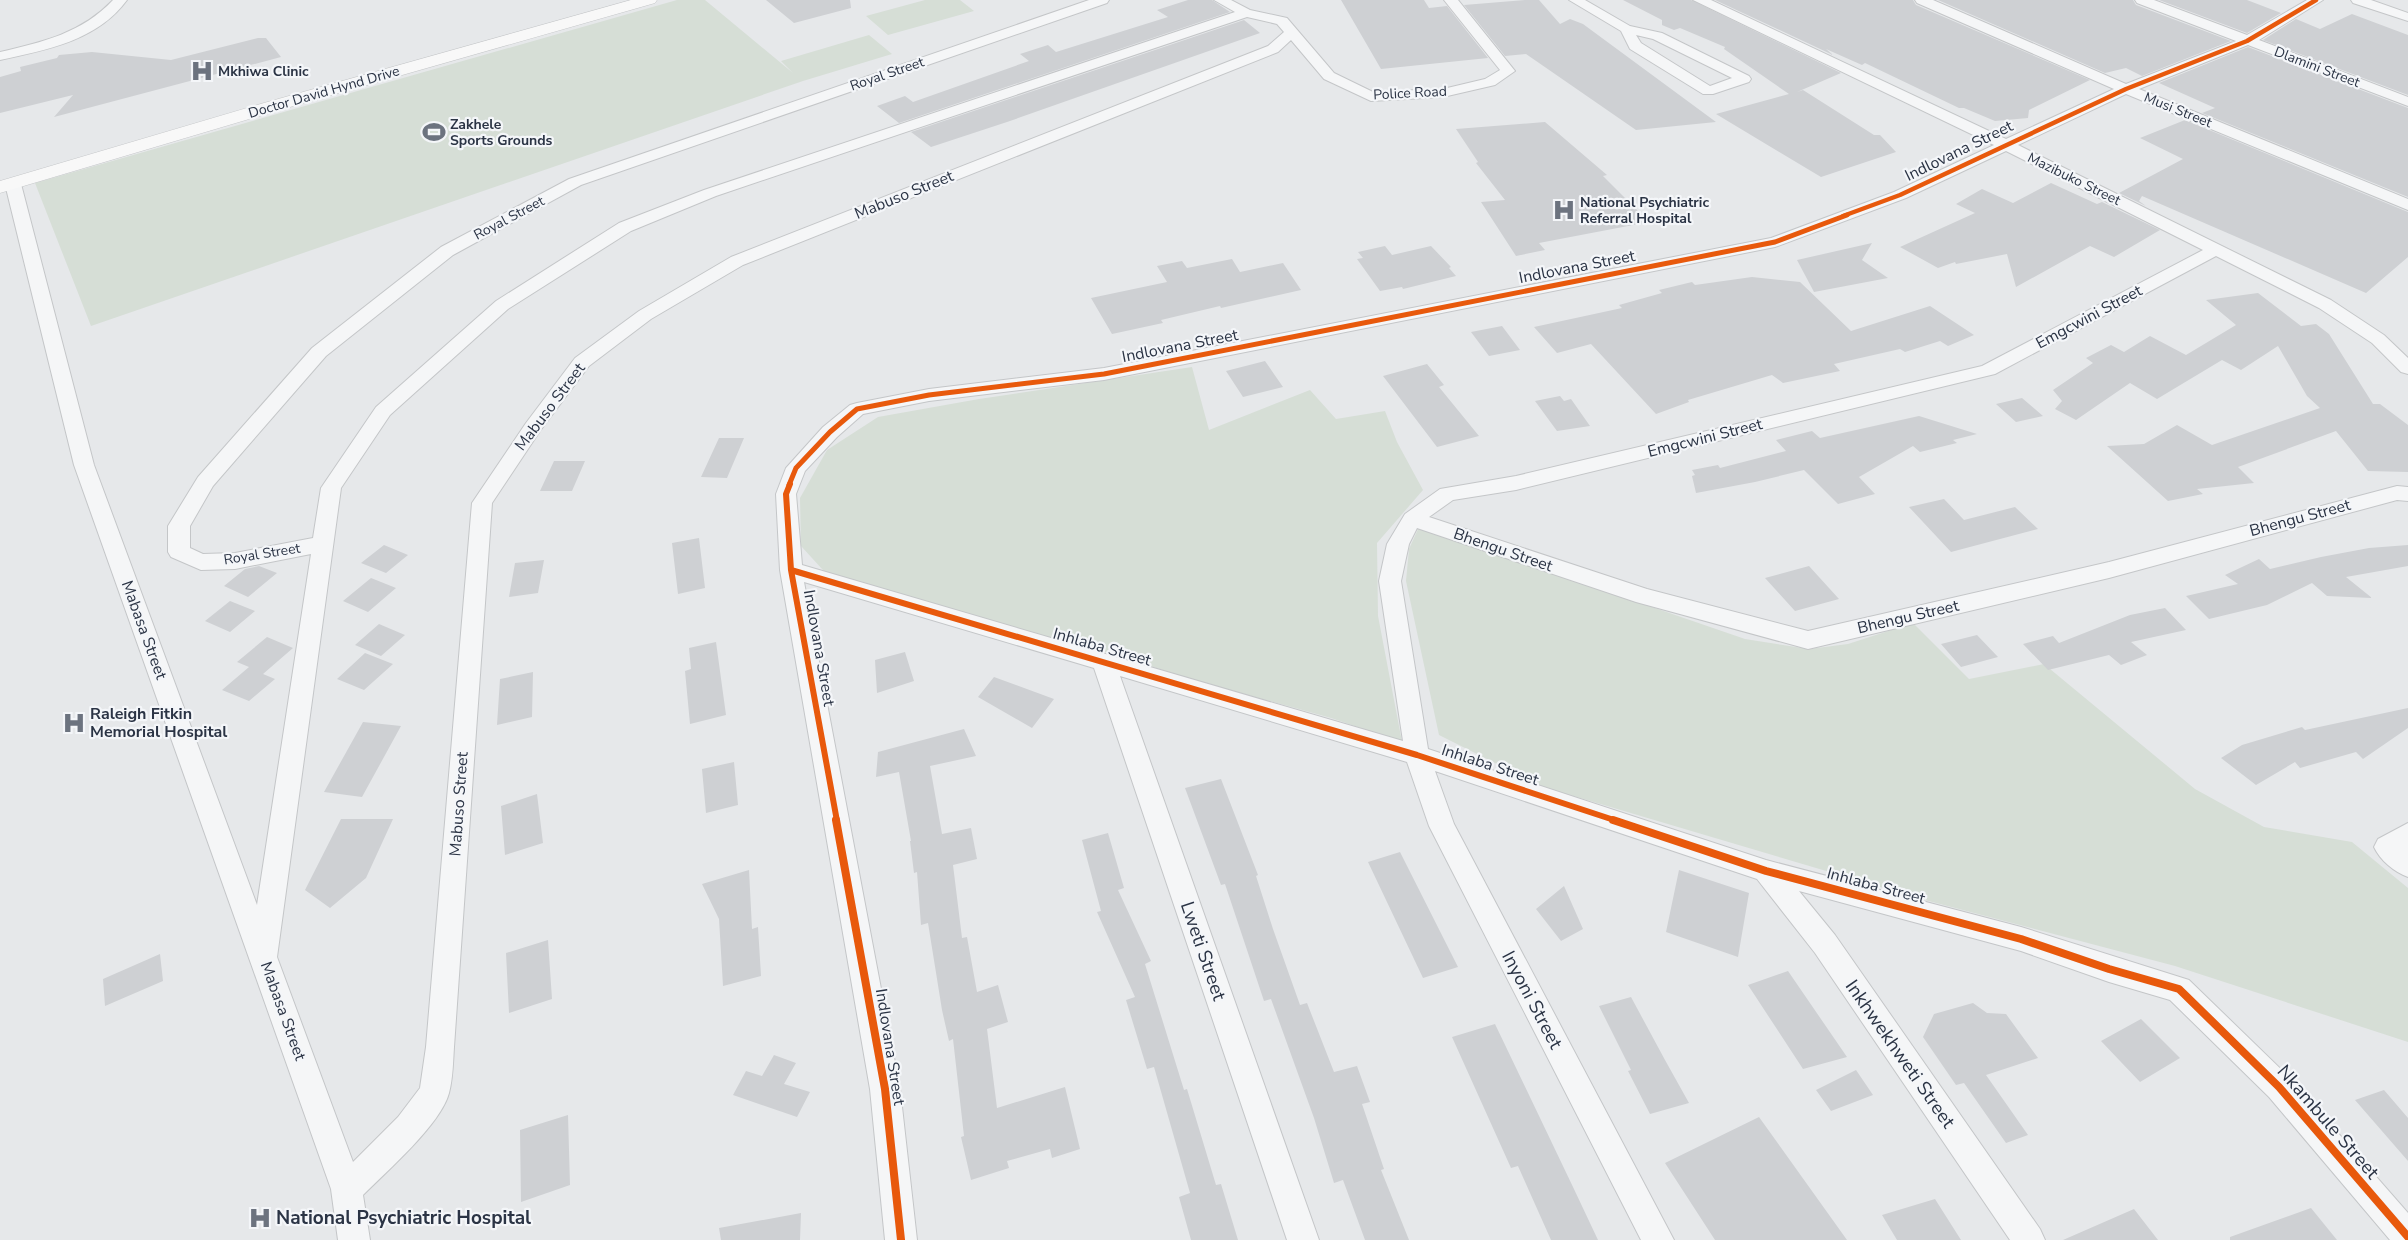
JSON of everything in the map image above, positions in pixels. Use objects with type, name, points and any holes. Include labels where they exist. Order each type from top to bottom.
[{"type":"main road","name":"Doctor David Hynd Drive","points":[[6,186],[270,107],[649,0]]},
{"type":"street","points":[[0,56],[53,43],[80,32],[101,19],[120,0]]},
{"type":"street","name":"Royal Street","points":[[323,544],[235,561],[201,562],[179,552],[179,526],[205,482],[319,352],[447,251],[575,182],[1102,0]]},
{"type":"street","name":"Police Road","points":[[1220,0],[1246,13],[1282,21],[1290,34],[1329,76],[1371,97],[1443,93],[1490,82],[1508,71],[1450,0]]},
{"type":"street","points":[[1576,0],[1626,29],[1657,36],[1685,48],[1744,79],[1708,91],[1635,46],[1626,29]]},
{"type":"street","name":"Mazibuko Street","points":[[1700,0],[2004,144],[2325,304],[2378,339],[2408,368]]},
{"type":"street","name":"Musi Street","points":[[1922,0],[2126,89],[2408,205]]},
{"type":"street","name":"Dlamini Street","points":[[2142,0],[2408,102]]},
{"type":"street","name":"Indlovana Street","points":[[901,1240],[885,1088],[791,570],[786,494],[796,468],[830,432],[857,409],[929,395],[1114,373],[1775,242],[1900,195],[2004,144],[2126,89],[2247,41],[2316,0]]},
{"type":"street","points":[[2358,0],[2408,17]]},
{"type":"street","points":[[263,957],[331,488],[383,411],[502,305],[625,227],[727,187],[1246,13]]},
{"type":"street","name":"Mabuso Street","points":[[347,1189],[409,1128],[434,1093],[440,1047],[482,503],[533,427],[582,362],[644,315],[737,261],[1273,49],[1290,34]]},
{"type":"street","points":[[1654,58],[1685,48]]},
{"type":"street","name":"Mabasa Street","points":[[6,186],[84,465],[347,1189],[354,1240]]},
{"type":"street","name":"Emgcwini Street","points":[[1418,755],[1390,581],[1398,544],[1412,519],[1447,494],[1516,483],[1988,370],[2216,250]]},
{"type":"street","name":"Bhengu Street","points":[[1412,519],[1644,596],[1808,640],[2109,570],[2320,512],[2397,493],[2408,494]]},
{"type":"street","name":"Inhlaba Street","points":[[791,570],[1418,755],[1766,871],[2021,938],[2109,969],[2179,989]]},
{"type":"street","name":"Lweti Street","points":[[1103,661],[1303,1240]]},
{"type":"street","name":"Inyoni Street","points":[[1418,755],[1442,826],[1658,1240]]},
{"type":"street","points":[[2397,840],[2408,866]]},
{"type":"street","name":"Inkhwekhweti Street","points":[[1766,871],[1825,944],[2029,1240]]},
{"type":"street","name":"Nkambule Street","points":[[2179,989],[2279,1087],[2408,1236]]},
{"type":"shaded area","name":"Zakhele Sports Grounds","points":[[677,0],[705,0],[793,73],[781,61],[869,35],[892,54],[803,81],[91,326],[35,183]]},
{"type":"shaded area","points":[[925,0],[960,0],[974,11],[888,35],[866,16]]},
{"type":"shaded area","points":[[1192,367],[1209,430],[1310,390],[1336,419],[1385,411],[1397,442],[1423,490],[1377,543],[1378,616],[1402,742],[1331,718],[1194,680],[1116,655],[833,581],[801,546],[800,498],[827,450],[878,417],[979,399]]},
{"type":"shaded area","points":[[1419,527],[1745,639],[1809,649],[1848,644],[1913,623],[1969,679],[2044,664],[2195,789],[2264,827],[2352,842],[2408,888],[2408,1042],[2175,966],[1921,899],[1543,787],[1439,735],[1406,581],[1409,549]]},
{"type":"building","points":[[766,0],[850,0],[851,8],[794,23]]},
{"type":"building","points":[[1188,0],[1212,0],[1230,12],[899,123],[877,106],[905,96],[913,102],[1029,61],[1020,54],[1048,45],[1056,52],[1168,17],[1157,10]]},
{"type":"building","points":[[1341,0],[1424,0],[1429,8],[1447,6],[1488,58],[1381,69]]},
{"type":"building","points":[[1539,0],[1560,24],[1570,19],[1583,24],[1716,122],[1636,130],[1526,54],[1505,56],[1464,5]]},
{"type":"building","points":[[1623,0],[1691,0],[1841,73],[1797,92],[1803,90],[1874,135],[1880,135],[1896,152],[1821,177],[1716,114],[1789,94],[1724,49],[1725,47],[1680,28],[1674,30],[1662,25],[1662,20]]},
{"type":"building","points":[[1715,0],[1913,0],[1916,5],[2090,80],[2029,110],[2028,118],[1995,121],[1964,108],[1959,108],[1865,63],[1862,65],[1826,49],[1833,55]]},
{"type":"building","points":[[1938,0],[2133,0],[2136,5],[2231,41],[2142,76],[2126,68],[2105,73]]},
{"type":"building","points":[[2159,0],[2247,0],[2281,13],[2247,33]]},
{"type":"building","points":[[2352,14],[2408,35],[2408,95],[2263,40],[2296,19],[2320,29]]},
{"type":"building","points":[[1244,20],[1260,33],[1007,122],[931,147],[911,132]]},
{"type":"building","points":[[258,38],[266,38],[281,57],[54,117],[73,95],[0,113],[0,77],[21,71],[20,67],[57,58],[59,55],[92,52],[171,60]]},
{"type":"building","points":[[2248,47],[2408,108],[2408,197],[2202,113],[2215,108],[2159,83]]},
{"type":"building","points":[[2185,120],[2408,212],[2408,257],[2366,293],[2142,196],[2139,201],[2146,206],[2119,193],[2183,159],[2140,138]]},
{"type":"building","points":[[1545,122],[1607,175],[1603,176],[1649,222],[1539,243],[1545,250],[1516,256],[1481,202],[1505,200],[1476,163],[1478,162],[1456,129]]},
{"type":"building","points":[[2051,183],[2097,204],[2102,202],[2160,230],[2114,257],[2090,246],[2016,287],[2007,254],[1956,264],[1955,262],[1938,268],[1900,247],[1975,213],[1956,204],[1982,189],[2013,203]]},
{"type":"building","points":[[1872,243],[1862,260],[1888,278],[1814,292],[1797,260]]},
{"type":"building","points":[[1385,246],[1392,255],[1431,246],[1451,267],[1449,268],[1456,276],[1403,289],[1402,287],[1380,291],[1357,259],[1363,258],[1358,252]]},
{"type":"building","points":[[1232,259],[1240,272],[1283,263],[1301,290],[1221,308],[1220,306],[1161,320],[1163,323],[1112,334],[1091,298],[1167,282],[1157,266],[1182,261],[1187,268]]},
{"type":"building","points":[[1752,277],[1800,282],[1851,331],[1930,306],[1974,335],[1948,346],[1940,341],[1905,352],[1900,349],[1834,364],[1840,371],[1783,383],[1772,375],[1688,400],[1689,402],[1656,414],[1591,344],[1557,353],[1534,327],[1622,308],[1619,305],[1662,293],[1659,290],[1692,282],[1695,285]]},
{"type":"building","points":[[2258,293],[2301,326],[2316,324],[2329,334],[2373,404],[2380,404],[2408,425],[2408,472],[2368,471],[2336,431],[2238,467],[2254,483],[2197,489],[2203,494],[2168,501],[2107,446],[2144,444],[2177,425],[2212,445],[2320,408],[2307,396],[2278,346],[2241,370],[2222,360],[2157,399],[2130,383],[2076,420],[2055,409],[2062,401],[2053,390],[2093,363],[2086,358],[2111,345],[2124,352],[2150,336],[2186,355],[2236,325],[2206,300]]},
{"type":"building","points":[[1502,326],[1520,350],[1489,356],[1471,332]]},
{"type":"building","points":[[1265,361],[1283,387],[1243,397],[1226,371]]},
{"type":"building","points":[[1427,364],[1444,385],[1439,387],[1479,436],[1437,447],[1383,376]]},
{"type":"building","points":[[1560,396],[1564,401],[1571,399],[1590,426],[1557,431],[1535,401]]},
{"type":"building","points":[[2022,398],[2043,416],[2016,422],[1996,404]]},
{"type":"building","points":[[1919,416],[1977,434],[1953,440],[1957,443],[1920,452],[1913,446],[1859,477],[1875,494],[1838,504],[1804,470],[1755,482],[1696,493],[1692,476],[1695,475],[1692,470],[1718,465],[1720,468],[1786,451],[1776,440],[1812,431],[1820,438]]},
{"type":"building","points":[[719,438],[744,438],[727,478],[701,477]]},
{"type":"building","points":[[554,461],[585,461],[572,491],[540,491]]},
{"type":"building","points":[[1944,499],[1964,520],[2015,507],[2038,529],[1951,552],[1909,507]]},
{"type":"building","points":[[699,538],[705,588],[678,594],[672,543]]},
{"type":"building","points":[[384,545],[408,555],[386,573],[361,563]]},
{"type":"building","points":[[2408,545],[2408,566],[2346,577],[2372,598],[2327,596],[2312,583],[2267,605],[2209,619],[2186,596],[2238,584],[2225,575],[2259,559],[2270,569],[2369,548]]},
{"type":"building","points":[[544,560],[538,593],[509,597],[515,563]]},
{"type":"building","points":[[259,566],[277,573],[248,597],[224,586],[245,569]]},
{"type":"building","points":[[1809,566],[1839,599],[1795,611],[1765,578]]},
{"type":"building","points":[[371,578],[396,588],[368,612],[343,601]]},
{"type":"building","points":[[230,601],[255,611],[230,632],[205,621]]},
{"type":"building","points":[[2165,608],[2186,630],[2131,642],[2147,655],[2121,665],[2109,655],[2048,670],[2023,644],[2053,636],[2059,643],[2130,615]]},
{"type":"building","points":[[379,624],[405,635],[381,656],[355,645]]},
{"type":"building","points":[[1977,635],[1998,657],[1961,667],[1941,644]]},
{"type":"building","points":[[267,637],[293,648],[263,674],[275,679],[249,701],[222,690],[249,667],[237,662]]},
{"type":"building","points":[[716,642],[726,715],[690,724],[685,671],[691,669],[689,648]]},
{"type":"building","points":[[905,652],[914,681],[877,693],[875,660]]},
{"type":"building","points":[[365,653],[393,664],[364,690],[337,679]]},
{"type":"building","points":[[533,672],[532,717],[497,725],[500,679]]},
{"type":"building","points":[[994,677],[1054,699],[1032,728],[978,697]]},
{"type":"building","points":[[2408,708],[2408,728],[2363,759],[2356,752],[2300,768],[2295,762],[2256,785],[2221,758],[2242,745],[2302,727],[2305,730]]},
{"type":"building","points":[[363,722],[401,726],[362,797],[324,792]]},
{"type":"building","points":[[964,729],[976,756],[930,766],[942,834],[971,828],[977,859],[953,865],[962,938],[967,937],[977,992],[998,985],[1008,1022],[987,1029],[997,1108],[1065,1087],[1080,1149],[1052,1158],[1050,1149],[1007,1161],[1009,1168],[971,1180],[961,1137],[964,1136],[953,1039],[949,1041],[942,1010],[928,923],[921,925],[917,872],[914,873],[911,841],[899,772],[876,777],[878,752]]},
{"type":"building","points":[[734,762],[738,805],[706,813],[702,769]]},
{"type":"building","points":[[1221,779],[1258,875],[1256,876],[1273,929],[1300,1005],[1307,1003],[1334,1072],[1357,1066],[1370,1102],[1362,1104],[1384,1169],[1381,1170],[1409,1240],[1365,1240],[1343,1180],[1334,1183],[1314,1118],[1271,999],[1264,1001],[1225,884],[1221,885],[1185,788]]},
{"type":"building","points":[[537,794],[543,843],[505,855],[501,806]]},
{"type":"building","points":[[341,819],[393,819],[366,878],[330,908],[305,890]]},
{"type":"building","points":[[1108,833],[1124,888],[1118,890],[1151,961],[1145,964],[1184,1090],[1187,1089],[1216,1185],[1221,1184],[1238,1240],[1191,1240],[1179,1197],[1190,1193],[1154,1067],[1147,1069],[1126,1000],[1135,997],[1097,912],[1101,911],[1082,840]]},
{"type":"building","points":[[1400,852],[1458,967],[1423,978],[1368,862]]},
{"type":"building","points":[[749,870],[752,929],[758,927],[761,976],[723,986],[719,919],[702,884]]},
{"type":"building","points":[[1679,870],[1749,893],[1738,957],[1666,932]]},
{"type":"building","points":[[1564,886],[1583,929],[1561,941],[1536,909]]},
{"type":"building","points":[[548,940],[552,999],[509,1013],[506,953]]},
{"type":"building","points":[[160,954],[163,981],[105,1006],[103,979]]},
{"type":"building","points":[[1788,971],[1847,1057],[1803,1069],[1748,985]]},
{"type":"building","points":[[1631,997],[1689,1103],[1650,1114],[1628,1071],[1631,1070],[1599,1006]]},
{"type":"building","points":[[1973,1003],[1987,1013],[2006,1014],[2038,1058],[1986,1075],[2028,1135],[2006,1143],[1964,1083],[1956,1085],[1923,1037],[1934,1014]]},
{"type":"building","points":[[2141,1019],[2180,1058],[2140,1082],[2101,1041]]},
{"type":"building","points":[[1495,1024],[1598,1240],[1551,1240],[1518,1166],[1511,1168],[1452,1037]]},
{"type":"building","points":[[774,1055],[796,1063],[784,1084],[810,1092],[797,1117],[733,1095],[746,1071],[762,1076]]},
{"type":"building","points":[[1856,1070],[1873,1095],[1831,1111],[1816,1090]]},
{"type":"building","points":[[2384,1090],[2408,1118],[2408,1161],[2355,1100]]},
{"type":"building","points":[[568,1115],[570,1185],[521,1202],[520,1130]]},
{"type":"building","points":[[1759,1117],[1847,1240],[1715,1240],[1665,1163]]},
{"type":"building","points":[[1935,1199],[1961,1240],[1897,1240],[1882,1215]]},
{"type":"building","points":[[2311,1208],[2337,1240],[2230,1240],[2230,1237]]},
{"type":"building","points":[[2134,1209],[2158,1240],[2063,1240]]},
{"type":"building","points":[[801,1213],[800,1240],[721,1240],[719,1228]]},
{"type":"cycle path","points":[[901,1240],[885,1089],[791,570],[786,494],[796,468],[830,432],[857,409],[929,395],[1104,374],[1775,242],[1900,195],[2126,89],[2247,41],[2316,0]]},
{"type":"cycle path","points":[[791,570],[1417,755],[1766,871],[2021,939],[2109,969],[2179,989],[2279,1087],[2408,1237]]},
{"type":"place","name":"Mkhiwa Clinic","points":[[202,71]]},
{"type":"place","name":"Zakhele Sports Grounds","points":[[434,132]]},
{"type":"place","name":"National Psychiatric Referral Hospital","points":[[1564,210]]},
{"type":"place","name":"Raleigh Fitkin Memorial Hospital","points":[[74,723]]},
{"type":"place","name":"National Psychiatric Hospital","points":[[260,1218]]}]
